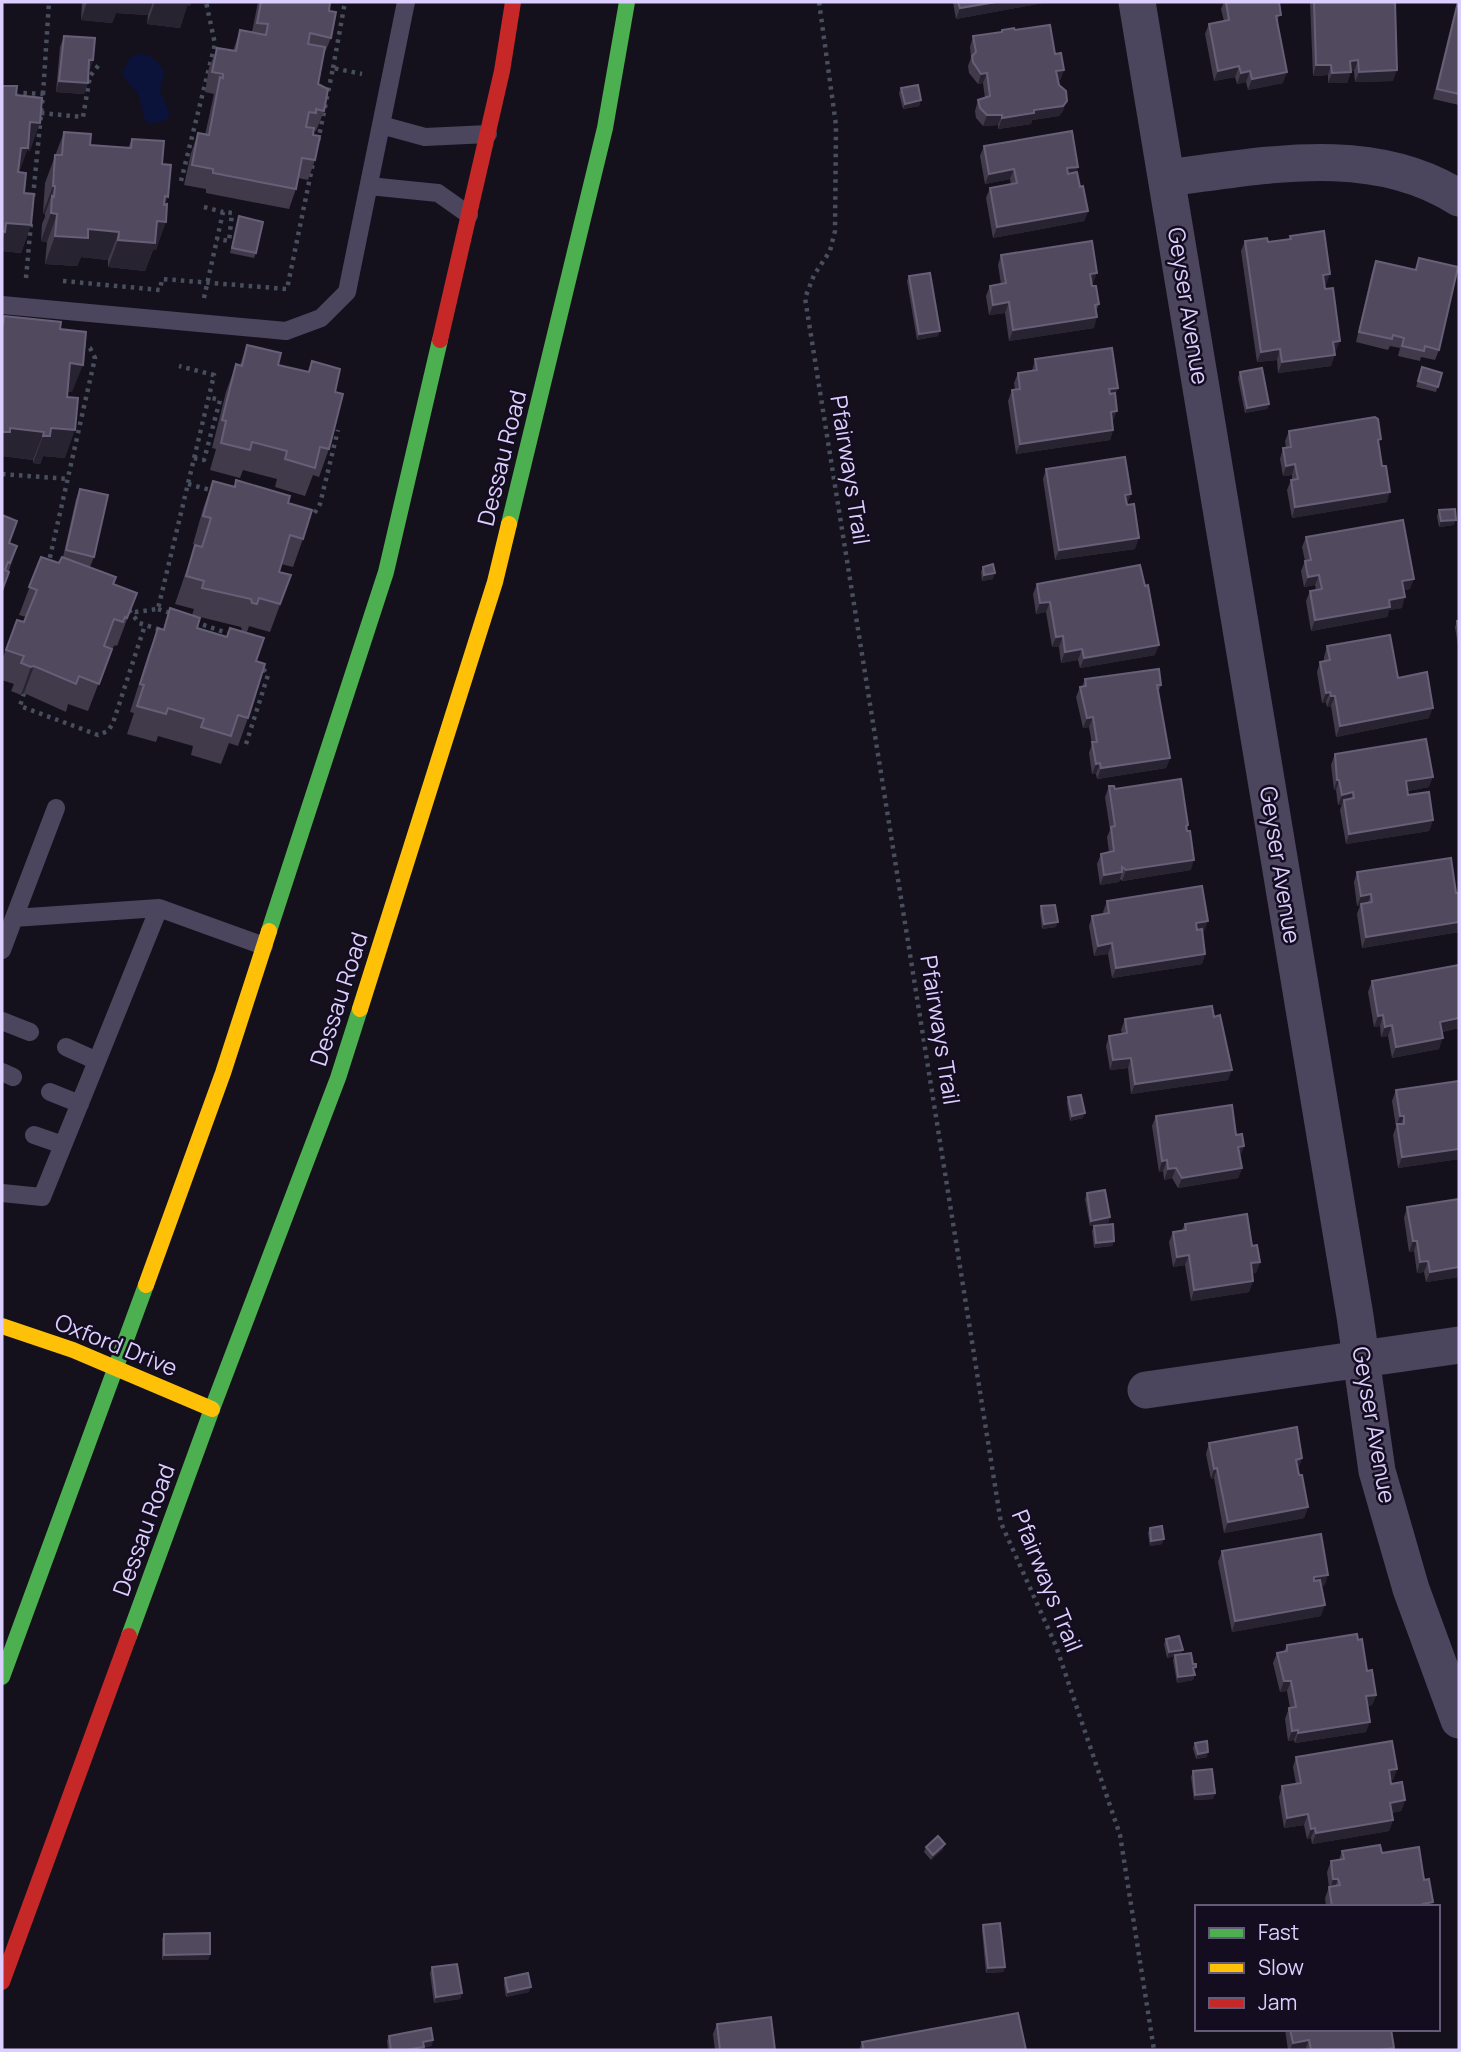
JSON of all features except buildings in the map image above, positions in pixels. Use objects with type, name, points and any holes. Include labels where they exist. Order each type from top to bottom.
[{"type":"main road","points":[[2,1677],[223,1073],[386,572],[488,134],[513,2]]},
{"type":"main road","name":"Dessau Road","points":[[2,1982],[212,1409],[338,1078],[495,582],[605,128],[627,2]]},
{"type":"main road","name":"Oxford Drive","points":[[2,1326],[73,1350],[212,1409]]},
{"type":"street","name":"Geyser Avenue","points":[[1137,2],[1362,1359],[1377,1471],[1411,1589],[1459,1720]]},
{"type":"street","points":[[1167,178],[1298,162],[1366,164],[1413,176],[1459,198]]},
{"type":"street","points":[[1146,1390],[1459,1345]]},
{"type":"lane","points":[[2,304],[286,331],[321,318],[347,292],[406,2]]},
{"type":"lane","points":[[382,125],[425,137],[488,134]]},
{"type":"lane","points":[[369,186],[439,193],[469,215]]},
{"type":"lane","points":[[2,950],[56,808]]},
{"type":"lane","points":[[15,918],[159,908],[264,946]]},
{"type":"lane","points":[[2,1193],[42,1197],[159,908]]},
{"type":"lane","points":[[2,1021],[30,1032]]},
{"type":"lane","points":[[66,1047],[97,1061]]},
{"type":"lane","points":[[50,1092],[80,1104]]},
{"type":"lane","points":[[34,1135],[63,1145]]},
{"type":"path","points":[[32,205],[49,2]]},
{"type":"path","points":[[181,181],[215,44],[206,2]]},
{"type":"path","points":[[317,146],[345,2]]},
{"type":"path","name":"Pfairways Trail","points":[[818,2],[836,125],[835,231],[830,251],[814,275],[805,299],[997,1496],[1002,1523],[1056,1646],[1120,1835],[1154,2050]]},
{"type":"path","points":[[41,113],[83,117],[90,76],[101,62]]},
{"type":"path","points":[[333,68],[362,74]]},
{"type":"path","points":[[13,99],[23,93],[43,94]]},
{"type":"path","points":[[53,280],[160,290],[162,279],[287,289],[314,159]]},
{"type":"path","points":[[204,207],[232,213],[229,241],[217,239]]},
{"type":"path","points":[[204,299],[223,212]]},
{"type":"path","points":[[26,278],[31,217]]},
{"type":"path","points":[[56,576],[48,566],[95,358],[90,348],[77,342]]},
{"type":"path","points":[[158,609],[214,375],[179,366]]},
{"type":"path","points":[[194,458],[204,460],[220,400],[208,397]]},
{"type":"path","points":[[304,516],[314,514],[320,505],[338,430]]},
{"type":"path","points":[[199,436],[210,439]]},
{"type":"path","points":[[2,474],[68,480]]},
{"type":"path","points":[[188,484],[227,495]]},
{"type":"path","points":[[115,604],[135,612],[158,609],[181,617]]},
{"type":"path","points":[[128,609],[139,623],[171,634]]},
{"type":"path","points":[[193,621],[239,637]]},
{"type":"path","points":[[24,694],[20,706],[98,735],[108,731],[145,625]]},
{"type":"path","points":[[246,744],[268,675],[259,664]]},
{"type":"shaded area","points":[[149,55],[161,66],[164,73],[160,91],[170,114],[166,120],[157,123],[147,122],[144,118],[139,97],[122,73],[131,57]]},
{"type":"traffic: fast","points":[[509,524],[605,128],[627,2]]},
{"type":"traffic: fast","points":[[269,931],[386,572],[440,340]]},
{"type":"traffic: fast","points":[[129,1636],[338,1078],[360,1009]]},
{"type":"traffic: fast","points":[[2,1677],[146,1285]]},
{"type":"traffic: slow","points":[[360,1009],[495,582],[509,524]]},
{"type":"traffic: slow","points":[[146,1285],[223,1073],[269,931]]},
{"type":"traffic: slow","points":[[2,1326],[73,1350],[212,1409]]},
{"type":"traffic: jam","points":[[440,340],[502,71],[513,2]]},
{"type":"traffic: jam","points":[[2,1982],[129,1636]]}]
